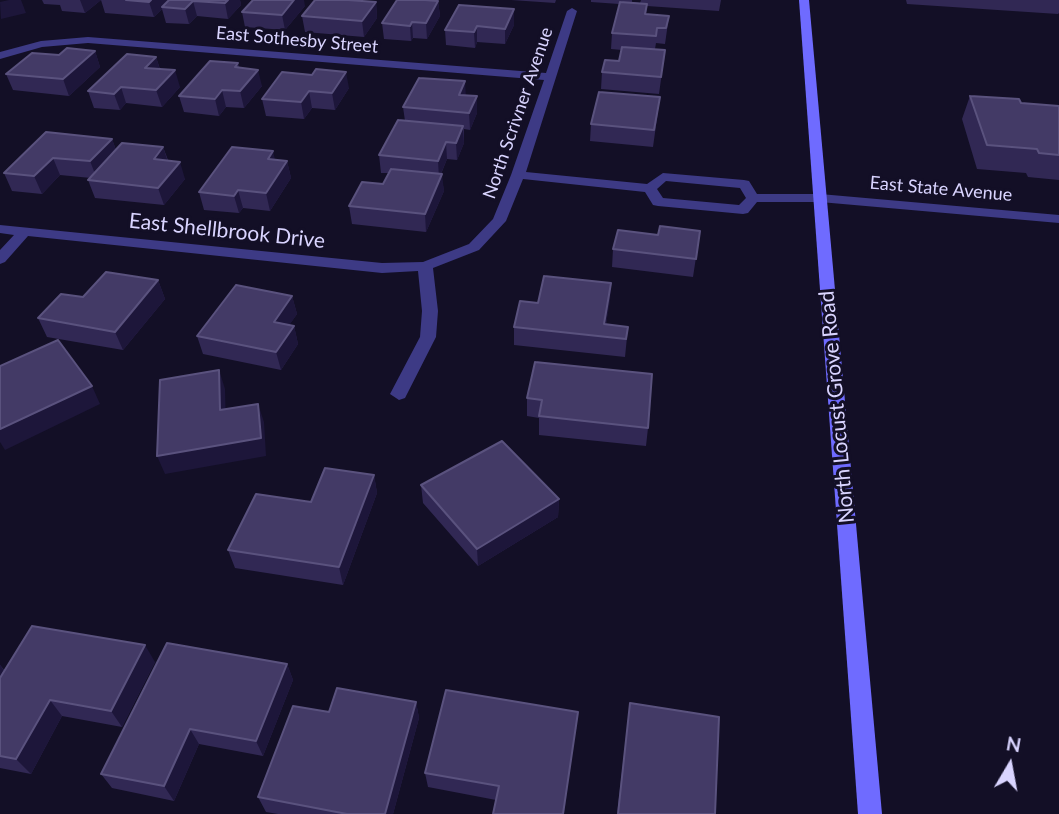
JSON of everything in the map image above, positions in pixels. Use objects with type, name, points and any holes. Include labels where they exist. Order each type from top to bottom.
[{"type":"main road","name":"North Locust Grove Road","points":[[804,0],[870,814]]},
{"type":"street","name":"North Scrivner Avenue","points":[[425,266],[474,247],[499,221],[518,175],[572,11]]},
{"type":"street","name":"East Sothesby Street","points":[[0,56],[41,44],[88,40],[550,77]]},
{"type":"street","points":[[518,175],[650,188],[663,177],[744,184],[753,198]]},
{"type":"street","points":[[650,188],[658,202],[743,209],[753,198],[820,198]]},
{"type":"street","name":"East State Avenue","points":[[820,198],[1059,219]]},
{"type":"street","name":"East Shellbrook Drive","points":[[0,229],[382,268],[425,266]]},
{"type":"street","points":[[0,259],[25,231]]},
{"type":"street","points":[[399,394],[428,337],[430,311],[425,266]]},
{"type":"building","points":[[169,0],[228,0],[225,3],[193,1],[185,9],[162,7]]},
{"type":"building","points":[[253,0],[294,0],[282,15],[242,12]]},
{"type":"building","points":[[315,0],[376,2],[362,21],[302,16]]},
{"type":"building","points":[[397,0],[438,1],[426,23],[412,22],[410,26],[382,23]]},
{"type":"building","points":[[620,2],[647,4],[645,14],[669,16],[666,28],[657,28],[656,36],[612,33]]},
{"type":"building","points":[[459,5],[514,9],[505,29],[477,26],[474,32],[445,30]]},
{"type":"building","points":[[622,47],[665,50],[661,77],[602,72],[605,60],[619,61]]},
{"type":"building","points":[[67,48],[95,51],[63,79],[6,74],[32,53],[59,55]]},
{"type":"building","points":[[127,54],[156,57],[145,68],[175,70],[156,90],[121,87],[114,94],[88,91]]},
{"type":"building","points":[[210,61],[238,63],[235,67],[258,70],[240,91],[222,90],[215,99],[179,96]]},
{"type":"building","points":[[316,69],[346,72],[332,93],[309,91],[301,102],[262,99],[282,72],[312,75]]},
{"type":"building","points":[[419,78],[465,81],[459,95],[477,96],[469,113],[403,107]]},
{"type":"building","points":[[599,92],[660,97],[654,130],[591,124]]},
{"type":"building","points":[[970,96],[1019,99],[1021,103],[1059,106],[1059,155],[1039,153],[1037,149],[987,145]]},
{"type":"building","points":[[398,120],[463,126],[456,143],[446,142],[438,161],[379,155]]},
{"type":"building","points":[[46,132],[112,139],[90,161],[53,158],[34,176],[4,173]]},
{"type":"building","points":[[122,143],[163,147],[154,159],[180,162],[158,188],[88,180]]},
{"type":"building","points":[[232,147],[273,151],[268,159],[287,161],[266,193],[238,190],[234,196],[199,192]]},
{"type":"building","points":[[391,169],[442,174],[425,214],[349,206],[362,182],[383,184]]},
{"type":"building","points":[[660,226],[700,231],[696,259],[613,249],[618,230],[658,235]]},
{"type":"building","points":[[106,272],[158,280],[115,332],[38,318],[61,294],[83,297]]},
{"type":"building","points":[[544,276],[611,283],[604,324],[628,327],[626,339],[514,327],[520,301],[538,303]]},
{"type":"building","points":[[236,285],[292,296],[274,322],[294,326],[276,352],[197,336]]},
{"type":"building","points":[[58,340],[92,386],[0,429],[0,366]]},
{"type":"building","points":[[535,362],[652,374],[648,428],[539,416],[542,400],[527,398]]},
{"type":"building","points":[[219,370],[220,410],[258,404],[261,438],[157,456],[160,380]]},
{"type":"building","points":[[502,441],[559,499],[477,549],[421,485]]},
{"type":"building","points":[[325,468],[374,475],[339,567],[228,550],[256,494],[311,502]]},
{"type":"building","points":[[32,626],[145,645],[111,711],[50,700],[16,759],[0,756],[0,678]]},
{"type":"building","points":[[167,643],[287,664],[256,741],[190,729],[164,786],[101,774]]},
{"type":"building","points":[[337,688],[416,702],[385,814],[347,814],[258,797],[293,706],[329,712]]},
{"type":"building","points":[[446,690],[578,712],[563,814],[493,814],[499,786],[425,773]]},
{"type":"building","points":[[630,703],[719,717],[715,814],[618,814]]}]
